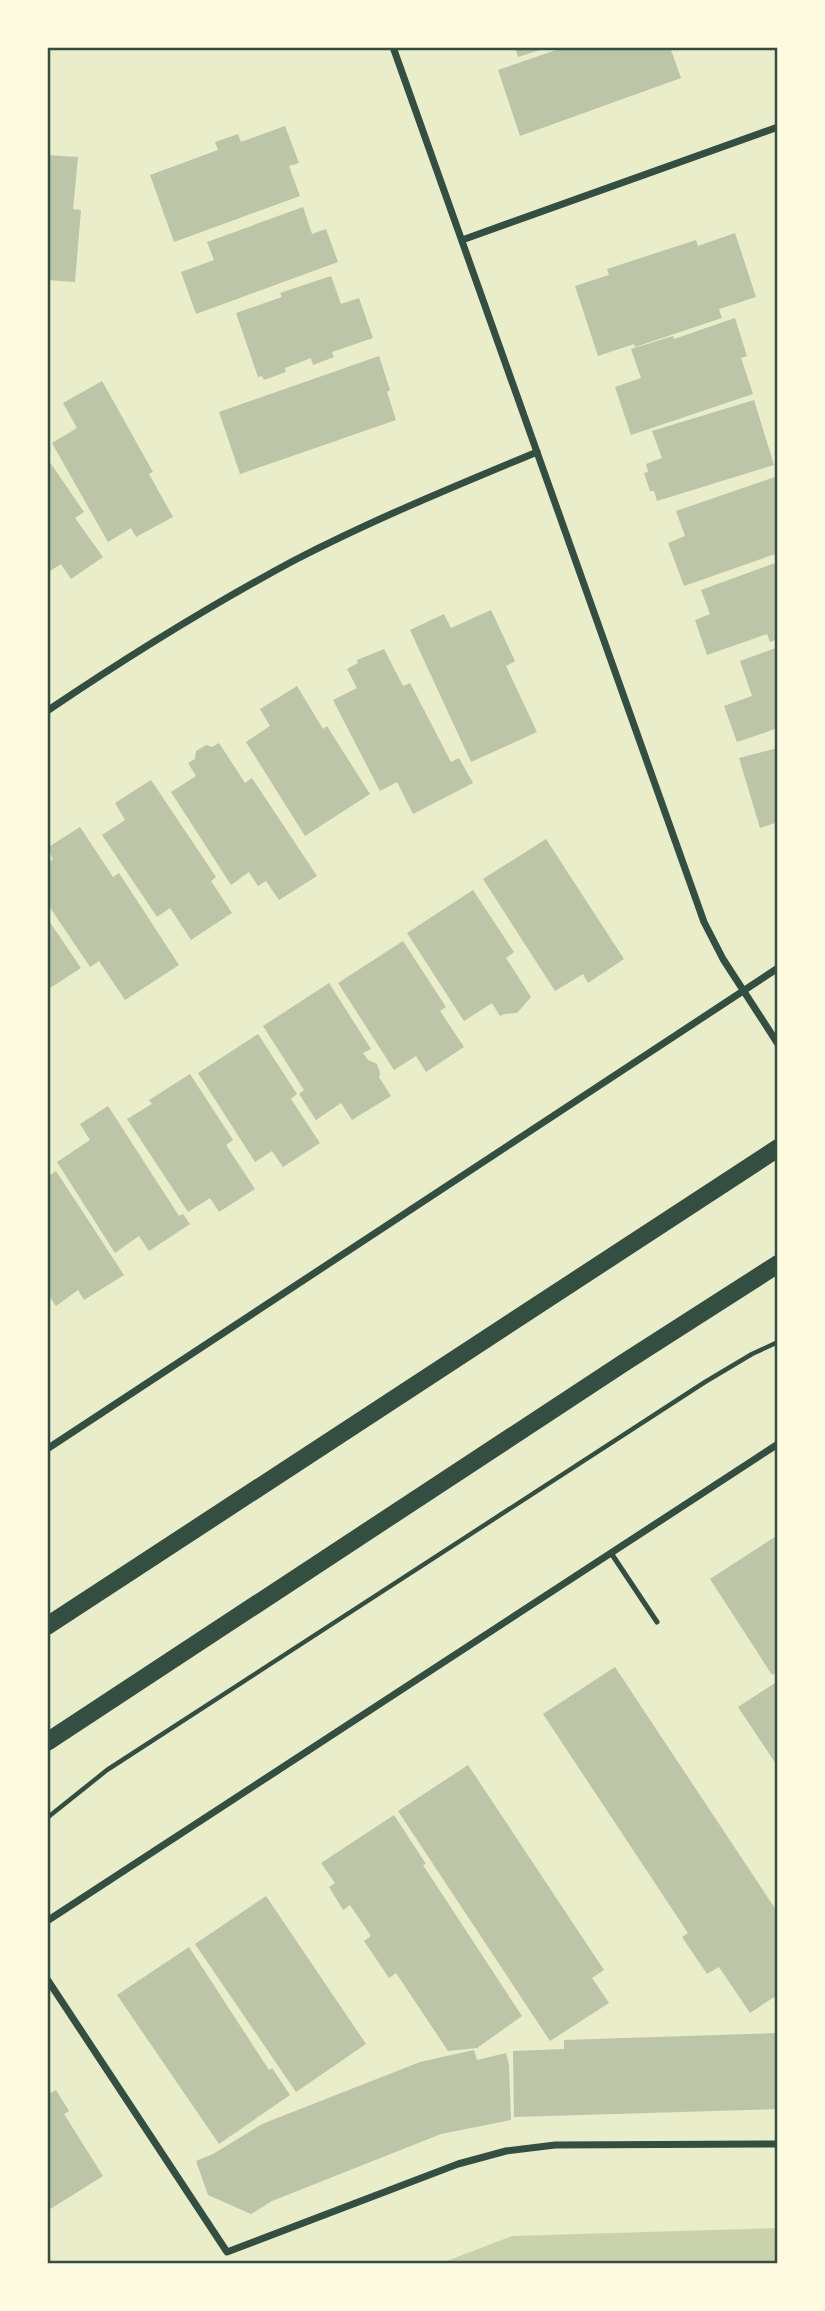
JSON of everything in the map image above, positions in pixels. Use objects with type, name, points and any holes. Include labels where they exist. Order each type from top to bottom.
[{"type":"main road","points":[[47,1626],[778,1148]]},
{"type":"main road","points":[[47,1742],[778,1264]]},
{"type":"street","points":[[393,47],[704,922],[723,958],[778,1044]]},
{"type":"street","points":[[461,240],[778,127]]},
{"type":"street","points":[[47,711],[183,623],[294,561],[398,510],[537,452]]},
{"type":"street","points":[[47,1449],[778,968]]},
{"type":"street","points":[[47,1922],[778,1444]]},
{"type":"street","points":[[47,1979],[227,2252],[458,2164],[506,2151],[555,2146],[778,2144]]},
{"type":"lane","points":[[611,1553],[657,1622]]},
{"type":"path","points":[[47,1818],[107,1770],[705,1382],[778,1342]]},
{"type":"green space","points":[[778,2228],[778,2264],[439,2264],[512,2236]]},
{"type":"building","points":[[515,47],[546,47],[546,48],[518,57]]},
{"type":"building","points":[[565,47],[670,47],[681,78],[520,136],[498,70]]},
{"type":"building","points":[[285,126],[299,163],[289,166],[300,196],[174,242],[150,175],[218,150],[215,142],[238,134],[241,142]]},
{"type":"building","points":[[47,155],[78,157],[73,209],[81,210],[75,282],[47,280]]},
{"type":"building","points":[[303,207],[312,234],[326,229],[338,262],[196,314],[181,272],[214,260],[207,242]]},
{"type":"building","points":[[735,233],[756,297],[719,309],[722,318],[635,347],[634,344],[598,356],[575,286],[609,275],[607,269],[696,240],[698,246]]},
{"type":"building","points":[[331,276],[341,304],[359,298],[373,338],[332,352],[334,357],[313,365],[311,358],[264,380],[262,376],[258,377],[236,313],[282,297],[280,293]]},
{"type":"building","points":[[735,318],[747,356],[741,358],[753,394],[631,435],[615,387],[641,378],[631,349],[673,336],[674,339]]},
{"type":"building","points":[[379,356],[396,420],[240,474],[219,412]]},
{"type":"building","points":[[102,381],[153,472],[149,474],[173,517],[136,537],[131,528],[108,542],[52,443],[77,428],[63,403]]},
{"type":"building","points":[[754,400],[774,465],[657,501],[654,491],[650,491],[644,473],[648,472],[646,464],[662,458],[652,431]]},
{"type":"building","points":[[47,458],[84,512],[75,518],[103,557],[71,579],[61,564],[47,573]]},
{"type":"building","points":[[778,476],[778,553],[684,586],[668,543],[685,536],[676,511]]},
{"type":"building","points":[[778,562],[778,639],[770,642],[767,634],[707,655],[695,620],[710,614],[701,590]]},
{"type":"building","points":[[491,610],[515,661],[506,666],[537,732],[471,762],[410,630],[444,614],[451,628]]},
{"type":"building","points":[[778,647],[778,728],[737,742],[724,706],[752,696],[740,661]]},
{"type":"building","points":[[384,649],[403,686],[410,683],[451,762],[459,758],[473,783],[413,814],[397,782],[380,791],[333,700],[357,688],[347,669],[358,663],[357,660]]},
{"type":"building","points":[[297,686],[323,729],[327,726],[370,794],[305,836],[246,742],[270,726],[260,709]]},
{"type":"building","points":[[219,743],[245,783],[252,778],[317,876],[279,900],[266,881],[258,886],[249,872],[231,885],[171,792],[196,776],[188,763],[195,759],[196,751],[206,745],[212,747]]},
{"type":"building","points":[[778,748],[778,822],[760,828],[739,758]]},
{"type":"building","points":[[151,780],[216,877],[211,881],[232,913],[191,940],[170,908],[157,917],[102,835],[125,820],[115,803]]},
{"type":"building","points":[[80,827],[113,877],[119,873],[179,965],[125,1000],[99,961],[90,967],[47,903],[47,863],[53,859],[47,848]]},
{"type":"building","points":[[546,839],[624,959],[588,983],[583,974],[555,991],[483,879]]},
{"type":"building","points":[[473,890],[514,952],[506,958],[531,997],[517,1013],[500,1016],[492,1003],[464,1021],[407,933]]},
{"type":"building","points":[[47,918],[81,968],[47,990]]},
{"type":"building","points":[[403,941],[446,1007],[440,1011],[464,1047],[426,1072],[416,1056],[394,1070],[338,983]]},
{"type":"building","points":[[329,983],[371,1049],[363,1053],[368,1060],[377,1064],[379,1077],[391,1096],[352,1120],[341,1103],[316,1120],[299,1094],[304,1090],[263,1026]]},
{"type":"building","points":[[258,1034],[297,1094],[291,1099],[320,1143],[283,1167],[272,1151],[255,1162],[198,1073]]},
{"type":"building","points":[[190,1074],[233,1140],[226,1145],[255,1189],[219,1212],[210,1198],[188,1212],[127,1119],[152,1104],[149,1100]]},
{"type":"building","points":[[108,1106],[179,1216],[183,1214],[190,1224],[149,1251],[139,1236],[115,1253],[57,1162],[90,1140],[80,1124]]},
{"type":"building","points":[[56,1171],[124,1275],[84,1300],[78,1290],[56,1306],[47,1293],[47,1177]]},
{"type":"building","points":[[778,1535],[778,1671],[772,1675],[710,1579]]},
{"type":"building","points":[[615,1667],[778,1913],[778,2002],[774,1997],[750,2013],[719,1967],[707,1974],[682,1937],[688,1933],[543,1714]]},
{"type":"building","points":[[778,1681],[778,1767],[738,1707]]},
{"type":"building","points":[[468,1765],[604,1970],[592,1978],[609,2003],[550,2041],[398,1811]]},
{"type":"building","points":[[394,1815],[426,1864],[423,1865],[522,2016],[477,2048],[448,2051],[396,1973],[389,1978],[364,1941],[371,1936],[350,1905],[343,1910],[329,1887],[335,1883],[321,1863]]},
{"type":"building","points":[[266,1896],[366,2044],[296,2092],[195,1944]]},
{"type":"building","points":[[189,1947],[269,2070],[272,2068],[290,2095],[219,2144],[117,1995]]},
{"type":"building","points":[[778,2033],[778,2109],[514,2117],[513,2051],[564,2049],[564,2040]]},
{"type":"building","points":[[474,2050],[477,2060],[506,2053],[511,2120],[441,2134],[272,2201],[251,2214],[208,2195],[196,2161],[213,2154],[262,2124],[420,2062]]},
{"type":"building","points":[[56,2090],[69,2111],[64,2114],[103,2176],[47,2211],[47,2095]]}]
